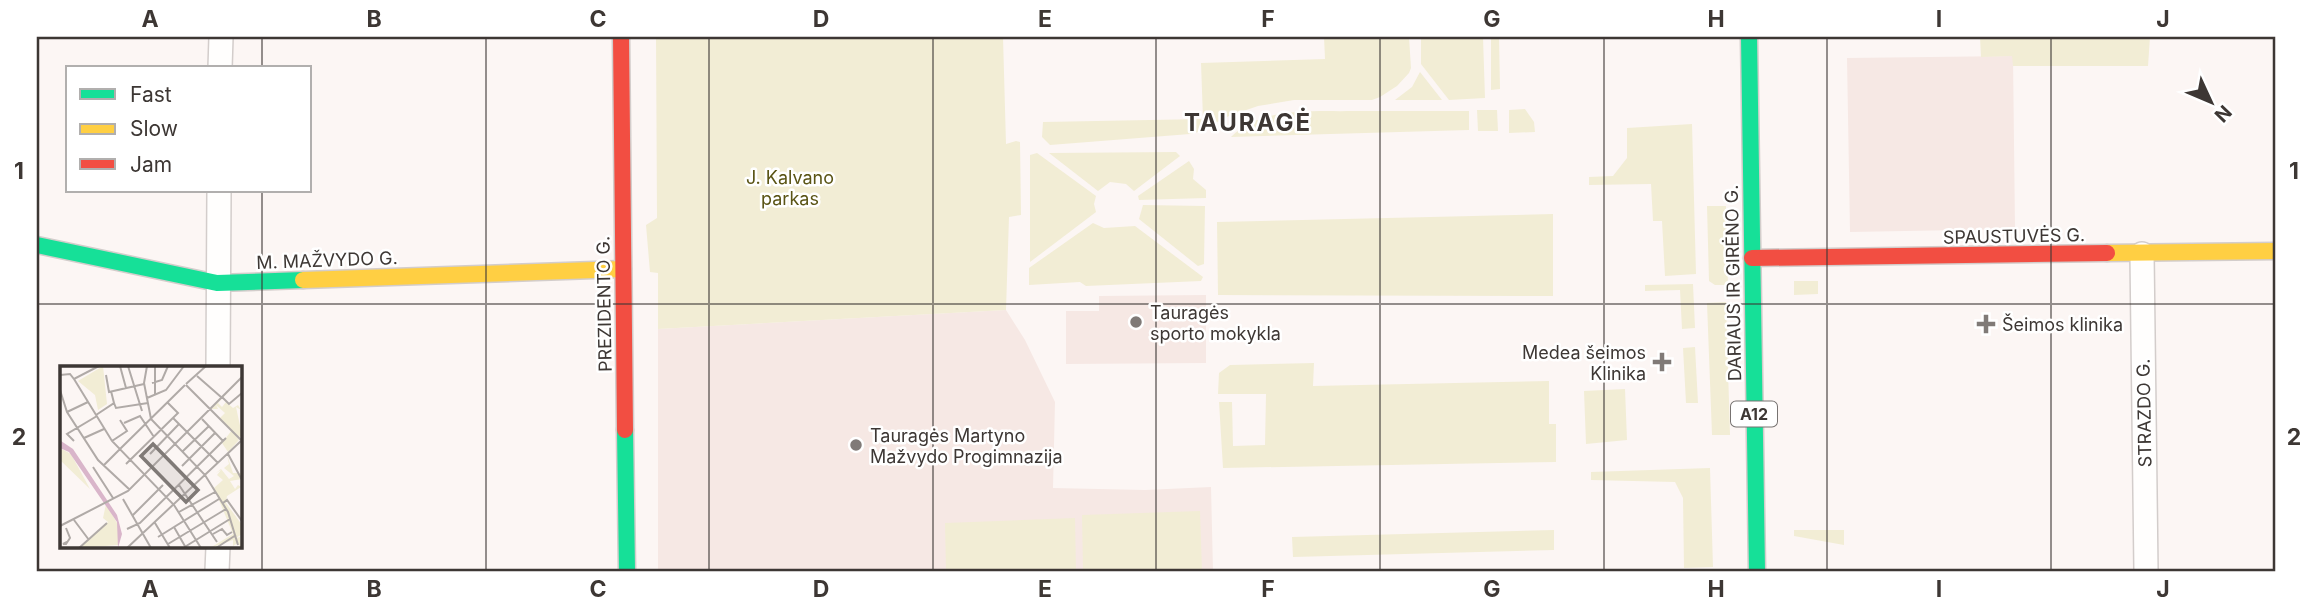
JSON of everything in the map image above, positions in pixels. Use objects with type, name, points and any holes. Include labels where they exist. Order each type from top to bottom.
[{"type":"main road","name":"PREZIDENTO G.","points":[[621,37],[627,571]]},
{"type":"main road","name":"DARIAUS IR GIRĖNO G.","points":[[1749,37],[1757,571]]},
{"type":"main road","name":"M. MAŽVYDO G.","points":[[37,245],[218,283],[623,269]]},
{"type":"main road","name":"SPAUSTUVĖS G.","points":[[1752,258],[2276,251]]},
{"type":"street","points":[[220,66],[221,37]]},
{"type":"street","points":[[218,366],[219,192]]},
{"type":"street","name":"STRAZDO G.","points":[[2142,254],[2146,571]]},
{"type":"street","points":[[217,571],[218,548]]},
{"type":"shaded area","points":[[2013,56],[2015,229],[1850,232],[1847,58]]},
{"type":"shaded area","name":"Tauragės sporto mokykla","points":[[1206,295],[1206,363],[1066,364],[1066,311],[1099,311],[1099,296]]},
{"type":"shaded area","name":"Tauragės Martyno Mažvydo Progimnazija","points":[[1006,310],[1025,340],[1055,402],[1053,488],[1145,490],[1211,487],[1213,571],[658,571],[658,329]]},
{"type":"green space","name":"J. Kalvano parkas","points":[[656,37],[1003,37],[1006,144],[1020,142],[1021,215],[1009,217],[1006,310],[658,329],[658,273],[650,272],[646,225],[657,218]]},
{"type":"green space","points":[[1324,37],[1409,37],[1411,68],[1397,86],[1372,100],[1294,100],[1258,106],[1190,134],[1050,145],[1042,137],[1043,122],[1203,119],[1201,63],[1325,59]]},
{"type":"green space","points":[[1421,37],[1483,37],[1485,98],[1449,100],[1421,64]]},
{"type":"green space","points":[[1491,37],[1499,37],[1500,89],[1491,90]]},
{"type":"green space","points":[[1980,37],[2150,37],[2148,66],[2013,66],[2012,56],[1981,57]]},
{"type":"green space","points":[[1420,72],[1442,100],[1395,100],[1412,87]]},
{"type":"green space","points":[[1525,109],[1534,122],[1535,132],[1509,133],[1509,110]]},
{"type":"green space","points":[[1477,110],[1497,110],[1498,131],[1478,131]]},
{"type":"green space","points":[[1305,111],[1469,111],[1469,130],[1231,137],[1258,120]]},
{"type":"green space","points":[[1692,124],[1696,274],[1665,276],[1662,221],[1653,221],[1651,184],[1589,185],[1589,177],[1613,176],[1627,158],[1627,128]]},
{"type":"green space","points":[[1176,152],[1180,156],[1134,191],[1126,184],[1110,182],[1098,191],[1049,153]]},
{"type":"green space","points":[[1037,153],[1096,196],[1096,212],[1030,262],[1030,155]]},
{"type":"green space","points":[[1189,161],[1194,169],[1193,179],[1206,190],[1206,198],[1139,200],[1138,196]]},
{"type":"green space","points":[[1143,205],[1205,206],[1204,264],[1198,266],[1139,219]]},
{"type":"green space","points":[[1707,206],[1726,206],[1728,285],[1715,285],[1709,281]]},
{"type":"green space","points":[[1553,214],[1553,296],[1218,295],[1217,222]]},
{"type":"green space","points":[[1093,223],[1104,228],[1135,226],[1203,277],[1201,281],[1086,286],[1080,282],[1029,285],[1029,268]]},
{"type":"green space","points":[[1794,281],[1818,281],[1818,294],[1794,295]]},
{"type":"green space","points":[[1693,284],[1695,328],[1682,329],[1680,290],[1645,291],[1645,285]]},
{"type":"green space","points":[[1726,302],[1730,435],[1712,435],[1707,303]]},
{"type":"green space","points":[[1695,347],[1698,403],[1686,403],[1683,348]]},
{"type":"green space","points":[[1314,363],[1313,386],[1549,381],[1549,424],[1556,424],[1556,462],[1223,468],[1219,402],[1232,402],[1233,446],[1265,445],[1266,394],[1218,394],[1219,373],[1230,365]]},
{"type":"green space","points":[[1625,389],[1627,440],[1586,444],[1584,391]]},
{"type":"green space","points":[[1710,468],[1713,567],[1684,568],[1683,498],[1675,482],[1591,480],[1591,472]]},
{"type":"green space","points":[[1200,511],[1202,571],[1083,571],[1082,515]]},
{"type":"green space","points":[[1075,518],[1076,571],[946,571],[945,523]]},
{"type":"green space","points":[[1554,530],[1554,550],[1293,557],[1292,537]]},
{"type":"green space","points":[[1794,530],[1844,530],[1844,545],[1794,536]]},
{"type":"traffic: fast","points":[[1749,37],[1757,571]]},
{"type":"traffic: fast","points":[[37,245],[217,283],[303,280]]},
{"type":"traffic: fast","points":[[625,430],[627,571]]},
{"type":"traffic: slow","points":[[2107,253],[2276,251]]},
{"type":"traffic: slow","points":[[303,280],[623,269]]},
{"type":"traffic: jam","points":[[621,37],[625,430]]},
{"type":"traffic: jam","points":[[1752,258],[2107,253]]},
{"type":"place","name":"Tauragės sporto mokykla","points":[[1136,322]]},
{"type":"place","name":"Šeimos klinika","points":[[1986,324]]},
{"type":"place","name":"Medea šeimos Klinika","points":[[1662,362]]},
{"type":"place","name":"Tauragės Martyno Mažvydo Progimnazija","points":[[856,445]]},
{"type":"district","name":"TAURAGĖ","points":[[1248,122]]}]
